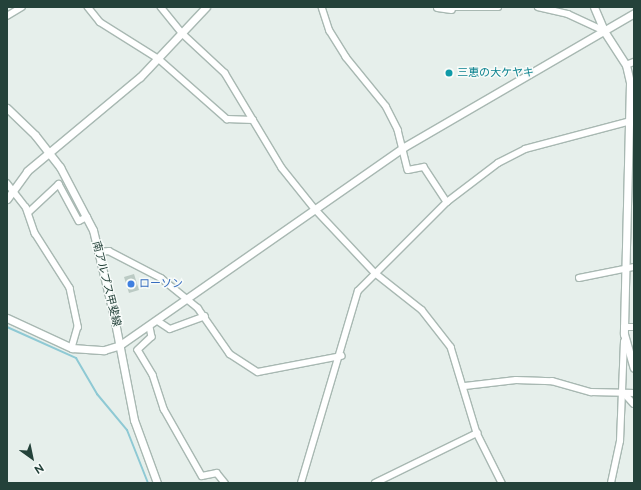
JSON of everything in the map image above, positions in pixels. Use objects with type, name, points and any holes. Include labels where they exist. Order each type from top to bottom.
[{"type":"street","points":[[7,16],[22,7]]},
{"type":"street","points":[[88,7],[100,22],[159,59],[227,120],[253,120]]},
{"type":"street","points":[[161,7],[182,33],[225,73],[282,168],[315,209],[375,273],[422,310],[451,347],[465,386],[477,433],[502,483]]},
{"type":"street","points":[[7,199],[13,190],[49,151],[159,59],[206,7]]},
{"type":"street","points":[[322,7],[330,31],[352,66],[386,106],[404,147],[408,170],[424,167],[447,202]]},
{"type":"street","points":[[437,7],[498,7]]},
{"type":"street","points":[[538,7],[568,14],[604,30]]},
{"type":"street","points":[[594,7],[604,30],[626,65],[631,121],[632,205],[626,268],[623,394],[620,441],[611,483]]},
{"type":"street","points":[[7,318],[72,348],[97,350],[120,345],[150,327],[186,300],[404,147],[634,13],[632,7]]},
{"type":"street","points":[[626,65],[634,62]]},
{"type":"street","name":"南アルプス甲斐線","points":[[7,108],[49,151],[87,217],[99,252],[120,345],[134,420],[157,483]]},
{"type":"street","points":[[301,483],[341,356],[358,291],[447,202],[513,154],[596,127],[631,121]]},
{"type":"street","points":[[7,183],[28,213],[35,233],[70,288],[78,327],[72,348]]},
{"type":"street","points":[[28,213],[59,184],[79,221],[87,217]]},
{"type":"street","points":[[99,252],[109,251],[161,278],[205,316],[230,354],[258,372],[341,356]]},
{"type":"street","points":[[579,278],[634,267]]},
{"type":"street","points":[[158,321],[170,329],[205,316]]},
{"type":"street","points":[[150,327],[152,336],[138,350],[153,375],[164,408],[202,476],[217,473],[225,483]]},
{"type":"street","points":[[624,327],[634,327]]},
{"type":"street","points":[[624,342],[634,368]]},
{"type":"street","points":[[465,386],[516,380],[552,381],[591,392],[623,394],[634,393]]},
{"type":"street","points":[[623,394],[634,404]]},
{"type":"street","points":[[375,483],[477,433]]},
{"type":"building","points":[[134,274],[139,290],[129,293],[124,277]]},
{"type":"waterway","points":[[7,327],[76,358],[97,394],[127,430],[148,483]]},
{"type":"place","name":"三恵の大ケヤキ","points":[[449,73]]},
{"type":"place","name":"ローソン","points":[[131,284]]}]
